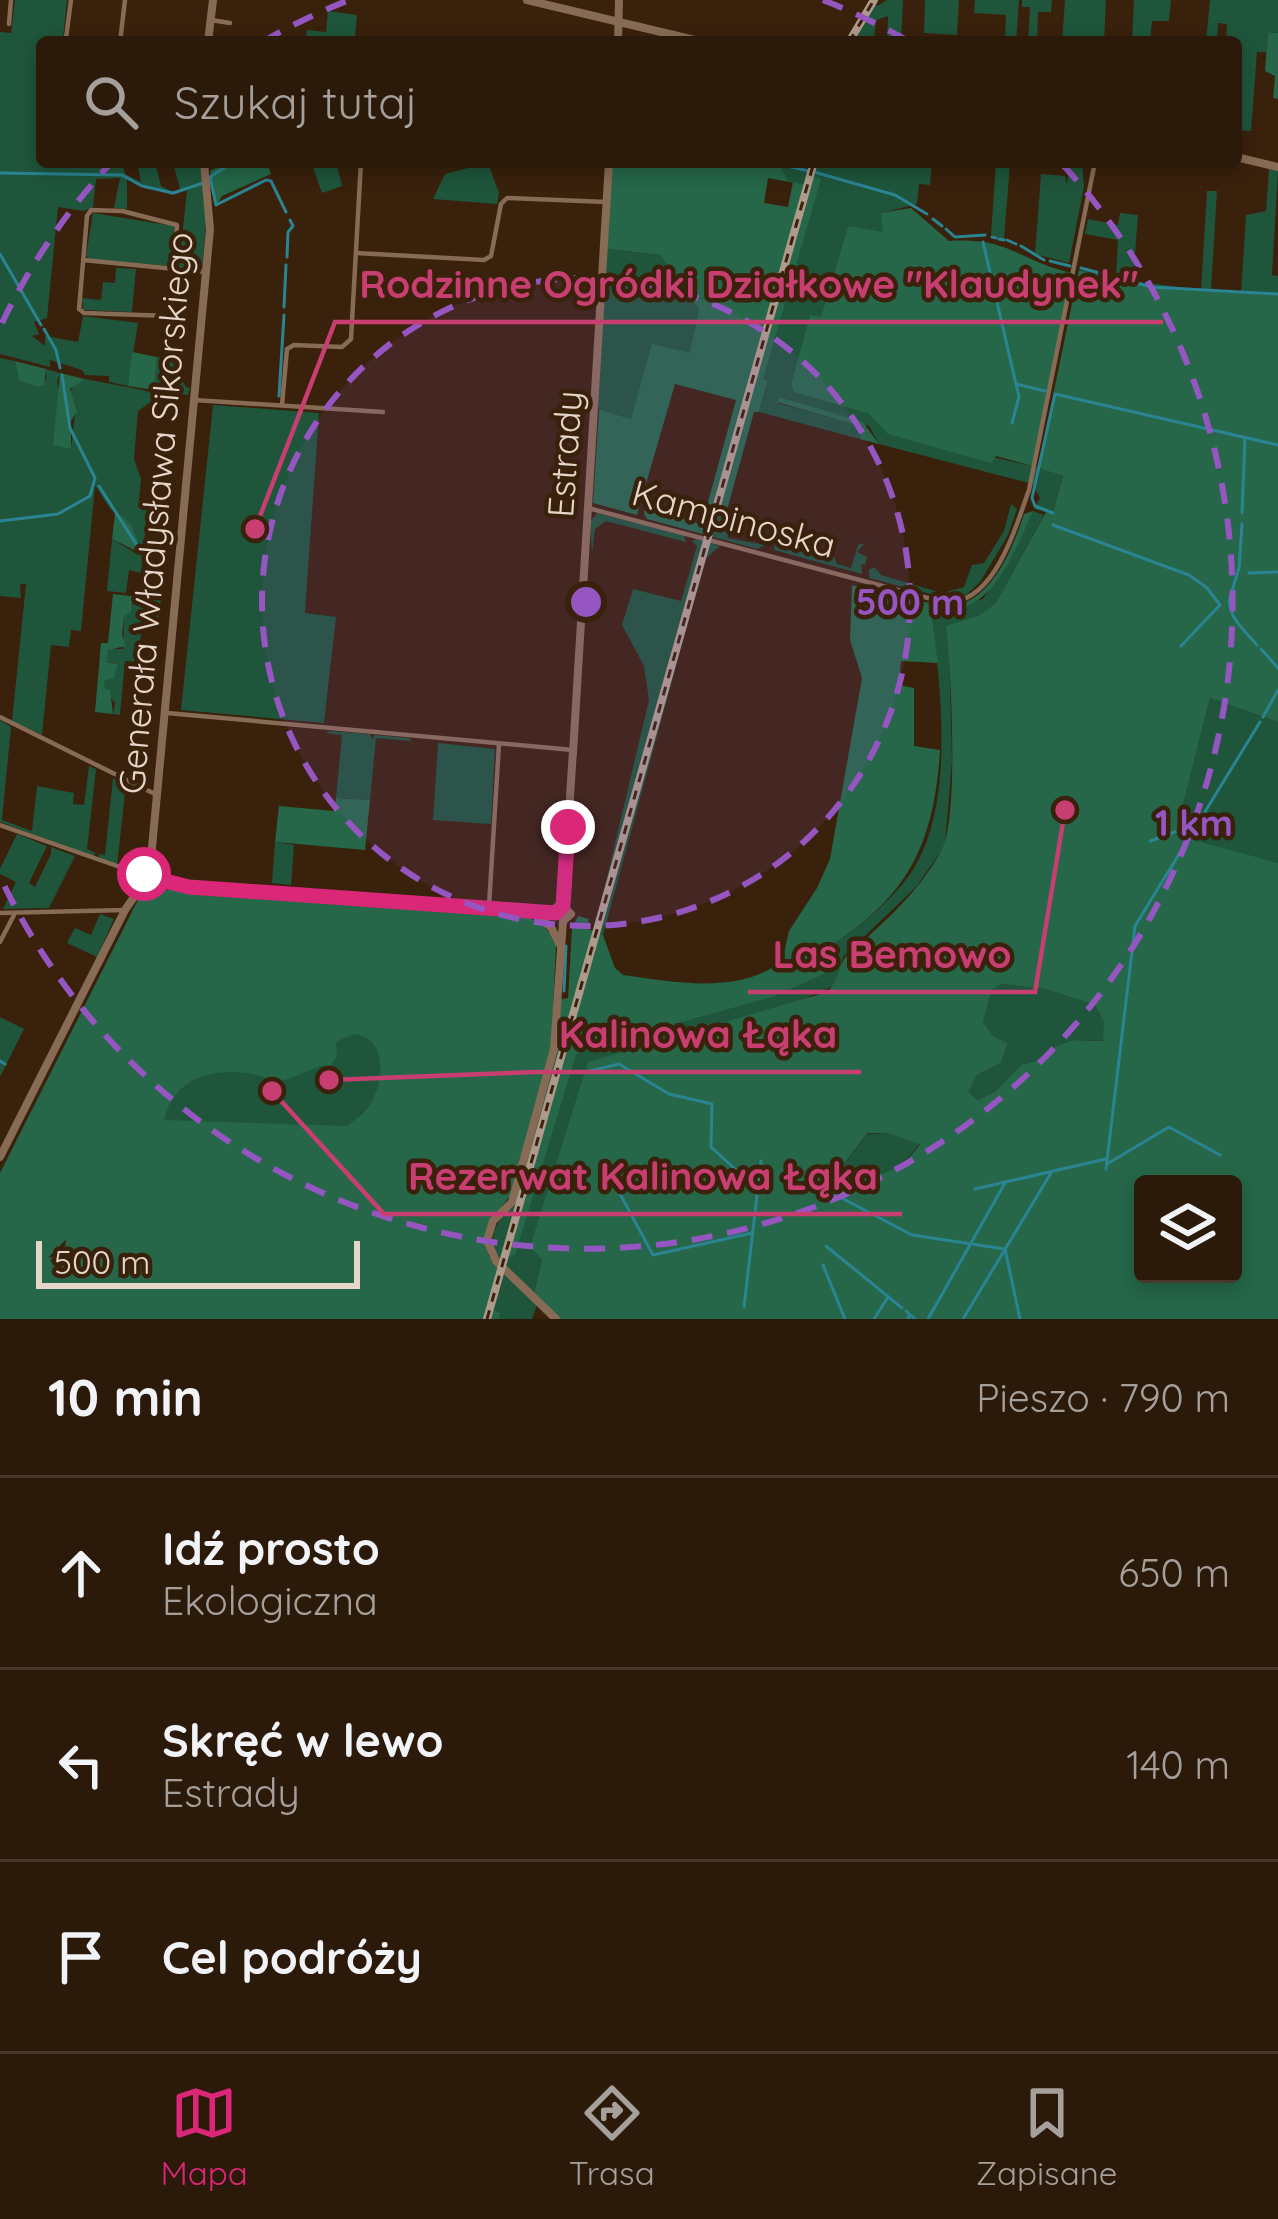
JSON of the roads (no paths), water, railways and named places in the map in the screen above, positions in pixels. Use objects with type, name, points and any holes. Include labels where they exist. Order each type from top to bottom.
[{"type":"main road","points":[[209,36],[213,0]]},
{"type":"main road","points":[[527,0],[678,36]]},
{"type":"main road","points":[[618,36],[619,0]]},
{"type":"main road","points":[[1242,159],[1278,166]]},
{"type":"main road","name":"Generała Władysława Sikorskiego","points":[[146,875],[206,272],[210,208],[205,168]]},
{"type":"main road","name":"Estrady","points":[[556,1319],[496,1261],[488,1240],[493,1221],[512,1202],[554,1049],[609,168]]},
{"type":"main road","points":[[0,1156],[146,875],[151,883],[157,879],[189,887],[561,913]]},
{"type":"main road","points":[[530,911],[551,927],[561,947]]},
{"type":"street","points":[[8,24],[11,0]]},
{"type":"street","points":[[66,36],[71,0]]},
{"type":"street","points":[[120,36],[125,0]]},
{"type":"street","points":[[211,20],[230,23]]},
{"type":"street","points":[[282,405],[287,350],[294,345],[342,347],[350,342],[362,168]]},
{"type":"street","name":"Kampinoska","points":[[588,508],[953,603],[973,596],[1013,535],[1023,506],[1094,168]]},
{"type":"street","points":[[356,253],[484,260],[493,250],[507,198],[607,202]]},
{"type":"street","points":[[92,210],[171,222],[179,228],[176,269],[170,316],[84,314],[80,309],[87,216],[92,210]]},
{"type":"street","points":[[83,260],[206,272]]},
{"type":"street","points":[[194,400],[383,412]]},
{"type":"street","points":[[163,712],[573,750]]},
{"type":"street","points":[[0,717],[155,794]]},
{"type":"street","points":[[490,908],[499,744]]},
{"type":"street","points":[[0,825],[146,875]]},
{"type":"street","points":[[0,913],[125,910]]},
{"type":"street","points":[[0,942],[14,912]]},
{"type":"waterway","points":[[224,168],[210,177],[216,205],[266,180],[271,181],[286,212]]},
{"type":"waterway","points":[[796,168],[809,171]]},
{"type":"waterway","points":[[814,172],[895,195],[927,214]]},
{"type":"waterway","points":[[0,173],[122,175],[142,186],[173,193],[203,183]]},
{"type":"waterway","points":[[933,219],[942,226]]},
{"type":"waterway","points":[[287,257],[290,220]]},
{"type":"waterway","points":[[946,229],[955,237],[985,235]]},
{"type":"waterway","points":[[992,237],[996,238]]},
{"type":"waterway","points":[[999,239],[1004,240]]},
{"type":"waterway","points":[[1007,240],[1016,244]]},
{"type":"waterway","points":[[983,242],[1016,384],[1045,391]]},
{"type":"waterway","points":[[1021,246],[1044,260]]},
{"type":"waterway","points":[[0,254],[41,325]]},
{"type":"waterway","points":[[1050,261],[1070,266]]},
{"type":"waterway","points":[[284,307],[286,265]]},
{"type":"waterway","points":[[1081,268],[1151,287],[1278,294]]},
{"type":"waterway","points":[[279,396],[284,315]]},
{"type":"waterway","points":[[44,329],[60,368]]},
{"type":"waterway","points":[[0,521],[58,514],[90,496],[95,478],[70,428],[62,375]]},
{"type":"waterway","points":[[1012,423],[1019,397],[1016,384]]},
{"type":"waterway","points":[[1053,513],[1035,506],[1032,498],[1055,394],[1278,445]]},
{"type":"waterway","points":[[1242,513],[1245,438]]},
{"type":"waterway","points":[[99,486],[138,547]]},
{"type":"waterway","points":[[1232,591],[1242,524]]},
{"type":"waterway","points":[[1053,525],[1189,575],[1207,588],[1220,605],[1181,646]]},
{"type":"waterway","points":[[1249,573],[1278,572]]},
{"type":"waterway","points":[[1230,596],[1234,617],[1257,645]]},
{"type":"waterway","points":[[1261,649],[1278,668]]},
{"type":"waterway","points":[[1263,717],[1278,690]]},
{"type":"waterway","points":[[1106,1169],[1135,926],[1260,722]]},
{"type":"waterway","points":[[574,815],[574,820]]},
{"type":"waterway","points":[[572,840],[573,827]]},
{"type":"waterway","points":[[1150,841],[1175,832]]},
{"type":"waterway","points":[[570,867],[572,850]]},
{"type":"waterway","points":[[570,878],[570,887]]},
{"type":"waterway","points":[[229,885],[252,887]]},
{"type":"waterway","points":[[263,887],[286,889]]},
{"type":"waterway","points":[[300,890],[321,891]]},
{"type":"waterway","points":[[331,892],[355,894]]},
{"type":"waterway","points":[[374,895],[383,895]]},
{"type":"waterway","points":[[443,900],[467,901]]},
{"type":"waterway","points":[[477,902],[482,902]]},
{"type":"waterway","points":[[496,903],[502,904]]},
{"type":"waterway","points":[[554,906],[558,903]]},
{"type":"waterway","points":[[514,905],[543,907]]},
{"type":"waterway","points":[[564,991],[566,946]]},
{"type":"waterway","points":[[0,1061],[5,1064]]},
{"type":"waterway","points":[[586,1072],[619,1064],[669,1094],[712,1104],[711,1147],[758,1190]]},
{"type":"waterway","points":[[1107,1164],[1169,1127],[1220,1155]]},
{"type":"waterway","points":[[975,1189],[1106,1159]]},
{"type":"waterway","points":[[744,1307],[761,1161]]},
{"type":"waterway","points":[[963,1319],[1051,1173]]},
{"type":"waterway","points":[[928,1319],[1005,1183]]},
{"type":"waterway","points":[[619,1192],[653,1255],[752,1233]]},
{"type":"waterway","points":[[834,1194],[912,1235],[1005,1249],[1020,1319]]},
{"type":"waterway","points":[[826,1246],[902,1308]]},
{"type":"waterway","points":[[823,1265],[845,1319]]},
{"type":"waterway","points":[[874,1319],[888,1297]]},
{"type":"waterway","points":[[906,1311],[915,1319]]},
{"type":"railway","points":[[853,36],[874,0]]},
{"type":"railway","points":[[487,1319],[812,168]]},
{"type":"place","name":"Rodzinne Ogródki Działkowe \"Klaudynek\"","points":[[255,529]]},
{"type":"place","name":"Las Bemowo","points":[[1065,810]]},
{"type":"place","name":"Kalinowa Łąka","points":[[329,1080]]},
{"type":"place","name":"Rezerwat Kalinowa Łąka","points":[[272,1091]]}]
